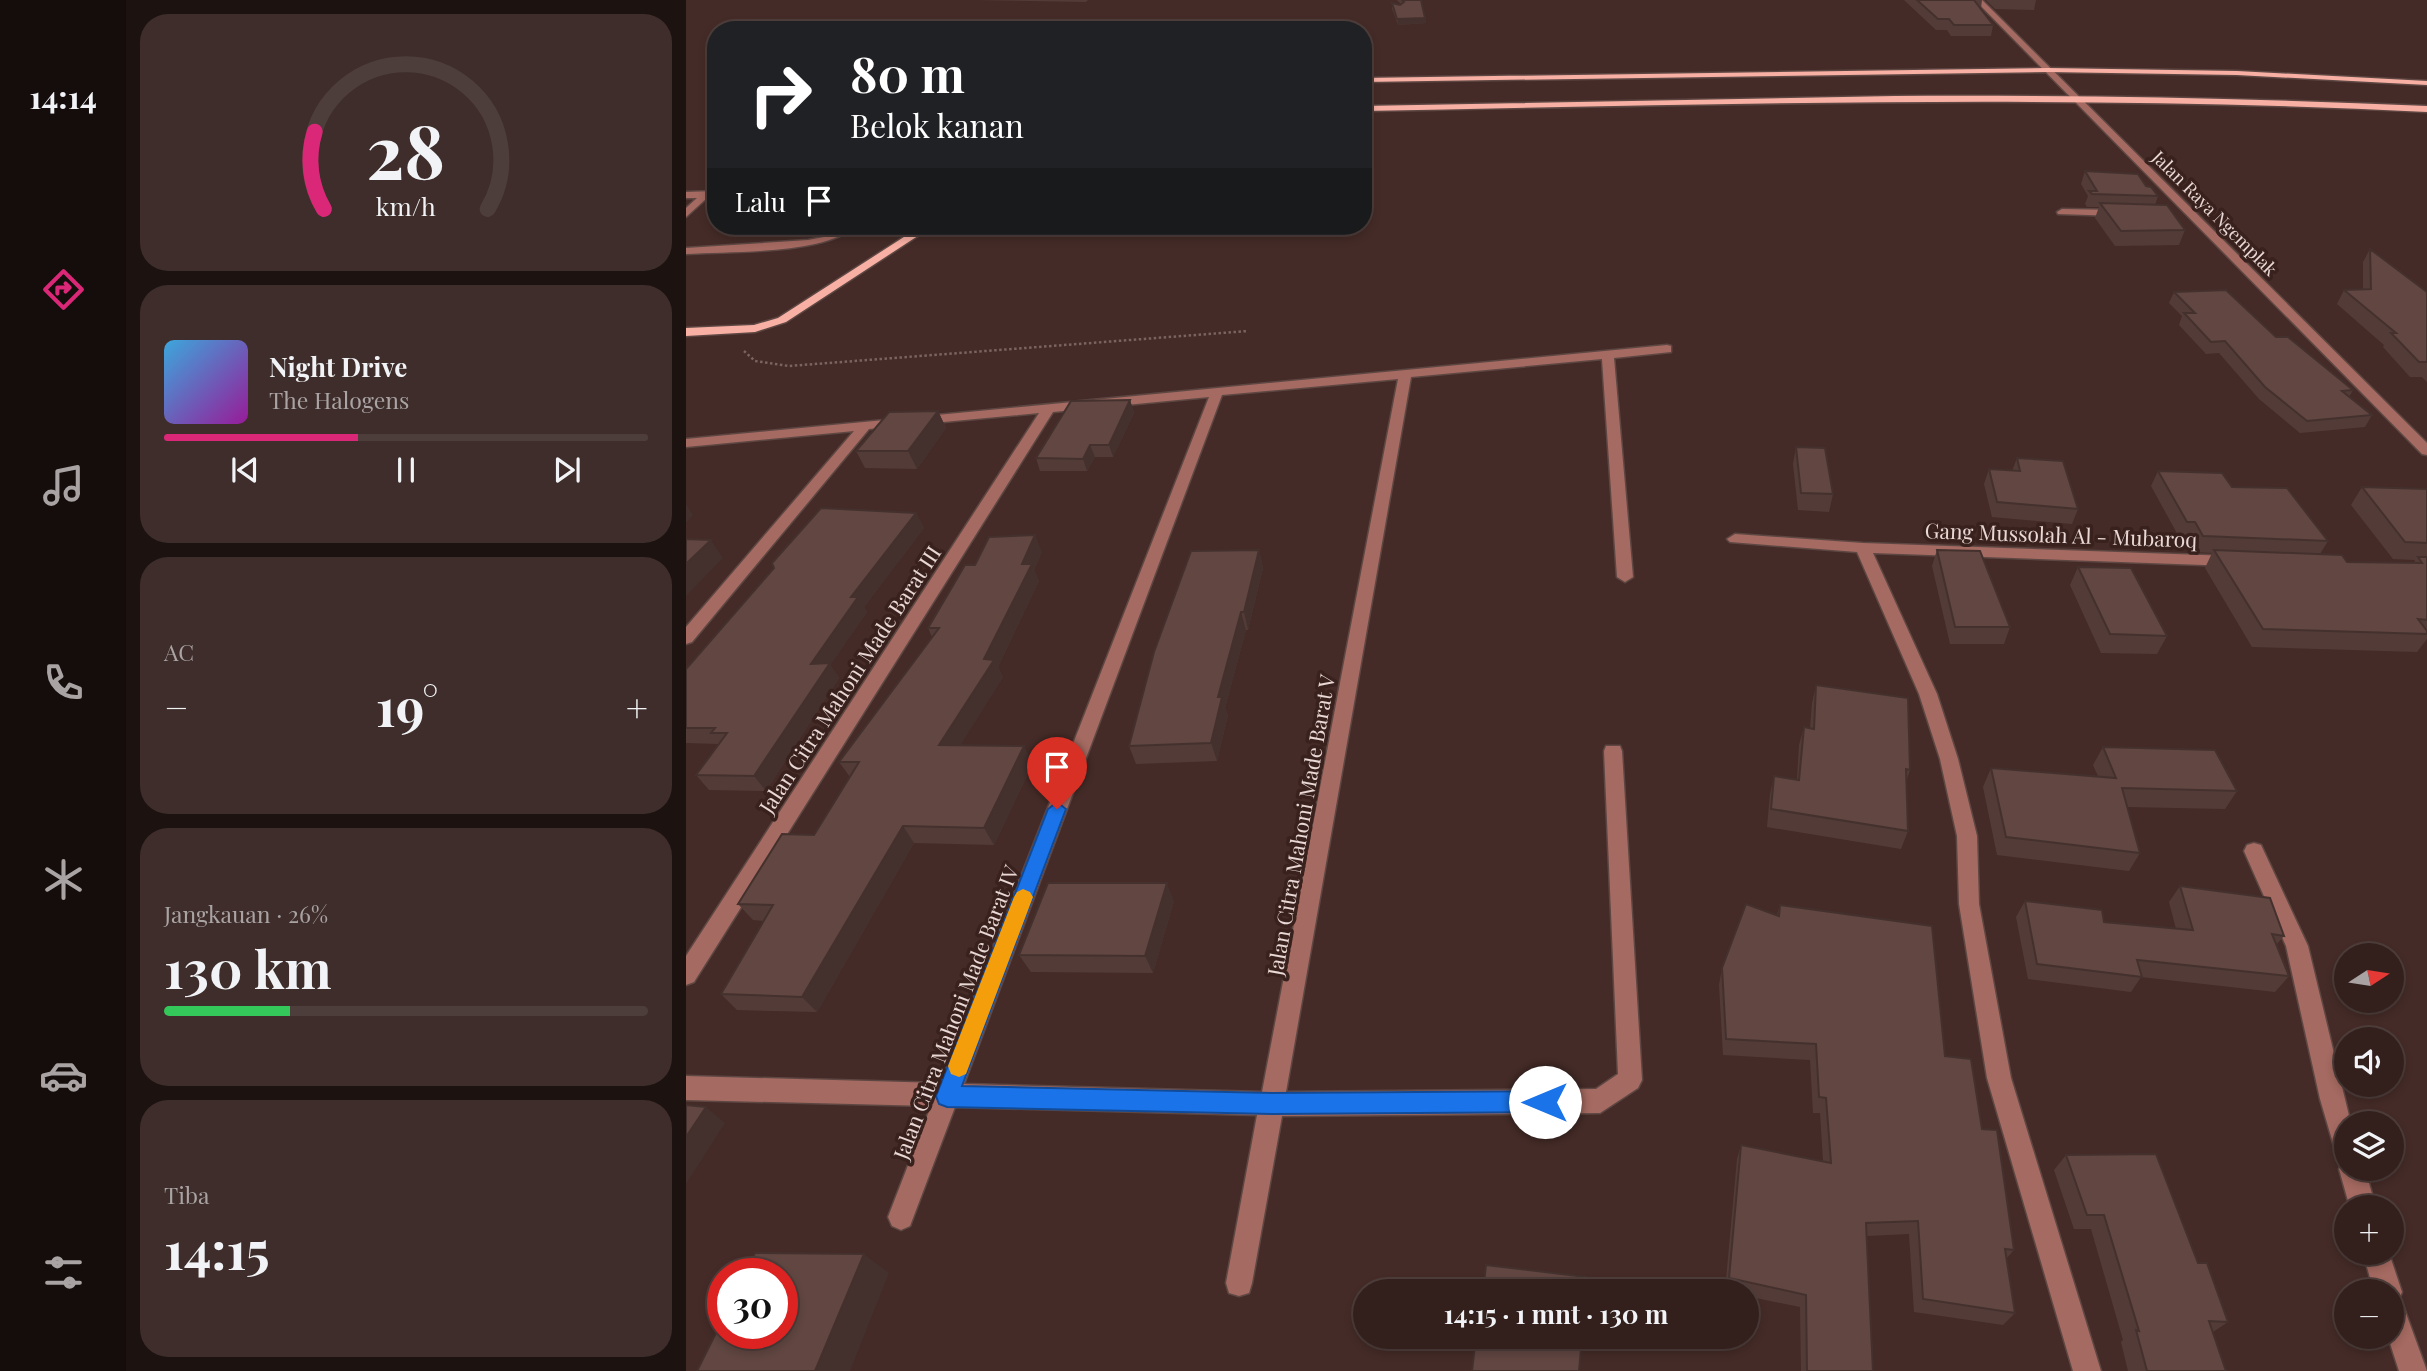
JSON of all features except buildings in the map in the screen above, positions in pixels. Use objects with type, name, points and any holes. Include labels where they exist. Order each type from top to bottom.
[{"type":"main road","points":[[2100,70],[2109,79]]},
{"type":"main road","points":[[1372,80],[2100,70],[2427,83]]},
{"type":"main road","points":[[1372,89],[2056,78],[2427,90]]},
{"type":"main road","points":[[2118,86],[2140,106]]},
{"type":"main road","points":[[1372,109],[2130,97],[2427,109]]},
{"type":"main road","points":[[1931,109],[2140,106],[2274,109],[2427,117]]},
{"type":"main road","points":[[1372,118],[1723,112]]},
{"type":"main road","points":[[686,332],[755,328],[782,320],[914,235]]},
{"type":"street","name":"Jalan Raya Ngemplak","points":[[1978,0],[2427,450]]},
{"type":"street","points":[[686,195],[707,194]]},
{"type":"street","points":[[686,214],[707,197]]},
{"type":"street","points":[[2062,212],[2125,213]]},
{"type":"street","points":[[2178,215],[2192,215]]},
{"type":"street","points":[[686,251],[808,243],[834,235]]},
{"type":"street","points":[[686,443],[1667,349]]},
{"type":"street","points":[[1608,355],[1625,578]]},
{"type":"street","name":"Jalan Citra Mahoni Made Barat V","points":[[1239,1283],[1405,374]]},
{"type":"street","name":"Jalan Citra Mahoni Made Barat IV","points":[[901,1217],[1217,392]]},
{"type":"street","name":"Jalan Citra Mahoni Made Barat III","points":[[686,975],[1049,408]]},
{"type":"street","points":[[686,638],[864,426]]},
{"type":"street","name":"Gang Mussolah Al - Mubaroq","points":[[1735,539],[1863,548],[2248,561]]},
{"type":"street","points":[[1863,548],[1928,694],[1949,759],[1967,836],[1969,904],[1999,1078],[2087,1371]]},
{"type":"street","points":[[686,1088],[1273,1104],[1600,1101],[1630,1080],[1612,751]]},
{"type":"street","points":[[2254,851],[2297,946],[2335,1111]]},
{"type":"street","points":[[2404,1344],[2413,1371]]},
{"type":"path","points":[[755,328],[736,344],[755,361],[789,366],[1248,331]]},
{"type":"slow traffic","points":[[959,1066],[1023,897]]},
{"type":"route","points":[[1057,809],[947,1096],[1273,1104],[1545,1102]]}]
